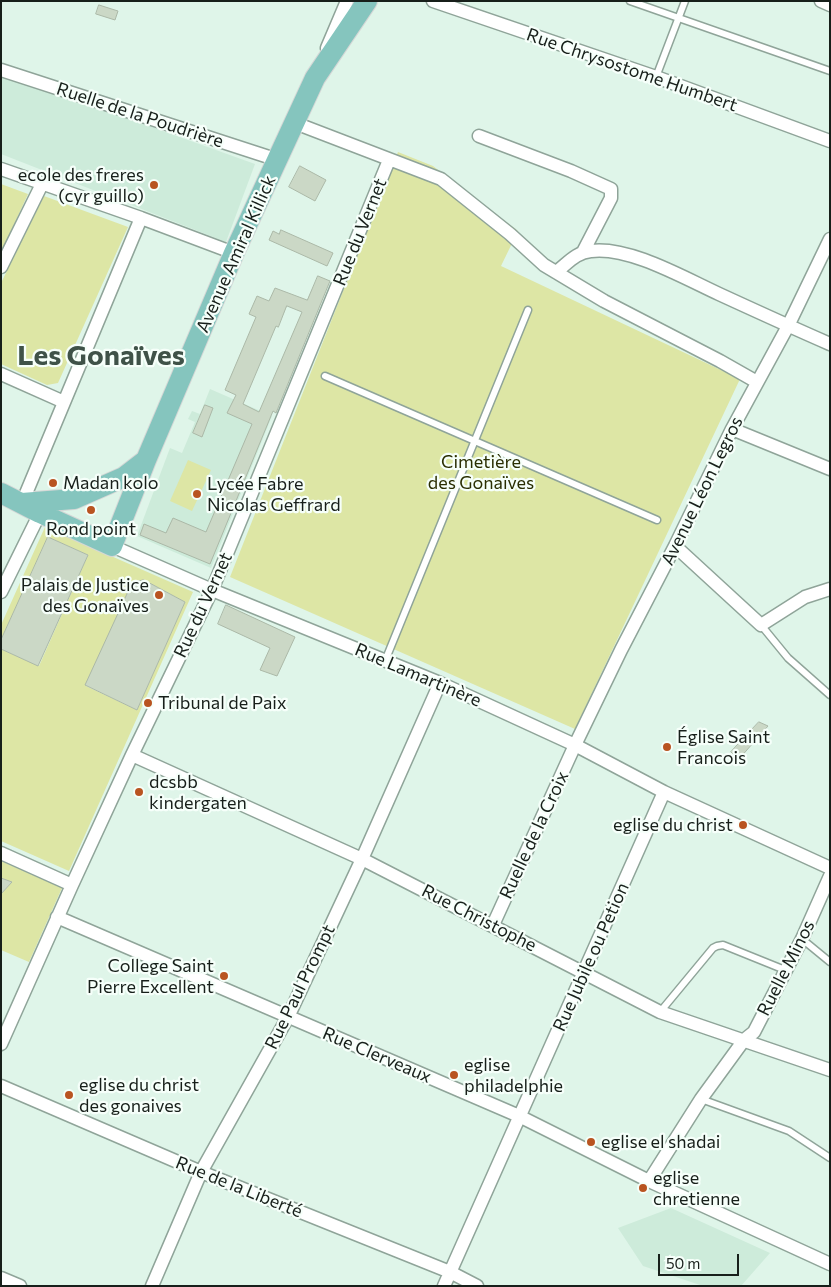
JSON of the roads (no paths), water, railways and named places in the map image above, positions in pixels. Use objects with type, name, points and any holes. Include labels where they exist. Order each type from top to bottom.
[{"type":"main road","name":"Avenue Amiral Killick","points":[[112,546],[146,460],[234,253],[315,78],[367,1]]},
{"type":"main road","points":[[22,503],[74,499],[124,477],[146,460]]},
{"type":"main road","name":"Rue Lamartinère","points":[[1,493],[112,546]]},
{"type":"street","points":[[315,78],[347,1]]},
{"type":"street","name":"Rue Chrysostome Humbert","points":[[433,1],[656,77],[830,141]]},
{"type":"street","points":[[821,1],[830,5]]},
{"type":"street","name":"Ruelle de la Poudrière","points":[[1,70],[278,160]]},
{"type":"street","points":[[295,123],[440,179],[510,234],[544,265],[604,301],[720,361],[756,382]]},
{"type":"street","points":[[479,136],[571,171],[610,189],[611,198],[583,252]]},
{"type":"street","name":"Rue du Vernet","points":[[1,1044],[72,884],[212,590],[390,160]]},
{"type":"street","points":[[1,169],[234,253]]},
{"type":"street","points":[[1,267],[42,184]]},
{"type":"street","points":[[22,503],[141,218]]},
{"type":"street","name":"Avenue Léon Legros","points":[[575,745],[732,429],[788,326],[830,239]]},
{"type":"street","points":[[556,272],[575,256],[583,252],[605,250],[620,253],[657,265],[830,344]]},
{"type":"street","points":[[1,374],[64,402]]},
{"type":"street","points":[[732,429],[830,469]]},
{"type":"street","points":[[1,592],[40,513]]},
{"type":"street","name":"Rue Lamartinère","points":[[112,546],[212,590],[440,683],[575,745],[664,792],[830,868]]},
{"type":"street","points":[[675,546],[761,625],[805,596],[830,589]]},
{"type":"street","name":"Rue Paul Prompt","points":[[152,1286],[201,1172],[288,1017],[362,859],[440,683]]},
{"type":"street","name":"Ruelle de la Croix","points":[[493,924],[575,745]]},
{"type":"street","name":"Rue Christophe","points":[[132,755],[362,859],[493,924],[660,1012],[749,1036],[830,1070]]},
{"type":"street","name":"Rue Jubile ou Petion","points":[[444,1286],[664,792]]},
{"type":"street","points":[[1,853],[72,884]]},
{"type":"street","name":"Ruelle Minos","points":[[648,1181],[701,1099],[749,1036],[802,939],[830,876]]},
{"type":"street","name":"Rue Clerveaux","points":[[58,917],[519,1116],[648,1181],[830,1264]]},
{"type":"street","name":"Rue de la Liberté","points":[[1,1086],[201,1172],[450,1272],[477,1286]]},
{"type":"street","points":[[1,1278],[20,1286]]},
{"type":"lane","points":[[630,1],[830,72]]},
{"type":"lane","points":[[656,77],[684,1]]},
{"type":"lane","points":[[385,661],[528,310]]},
{"type":"lane","points":[[325,376],[657,520]]},
{"type":"lane","points":[[761,625],[788,658],[830,695]]},
{"type":"lane","points":[[802,939],[830,962]]},
{"type":"lane","points":[[660,1012],[713,948],[717,946],[723,945],[785,970]]},
{"type":"lane","points":[[701,1099],[789,1131],[830,1158]]},
{"type":"place","name":"ecole des freres (cyr guillo)","points":[[154,185]]},
{"type":"place","name":"Madan kolo","points":[[53,483]]},
{"type":"place","name":"Lycée Fabre Nicolas Geffrard","points":[[197,494]]},
{"type":"place","name":"Rond point","points":[[91,510]]},
{"type":"place","name":"Palais de Justice des Gonaïves","points":[[159,595]]},
{"type":"place","name":"Tribunal de Paix","points":[[148,703]]},
{"type":"place","name":"Église Saint Francois","points":[[667,747]]},
{"type":"place","name":"dcsbb kindergaten","points":[[139,792]]},
{"type":"place","name":"eglise du christ","points":[[743,825]]},
{"type":"place","name":"College Saint Pierre Excellent","points":[[224,976]]},
{"type":"place","name":"eglise philadelphie","points":[[454,1075]]},
{"type":"place","name":"eglise du christ des gonaives","points":[[69,1095]]},
{"type":"place","name":"eglise el shadai","points":[[591,1142]]},
{"type":"place","name":"eglise chretienne","points":[[643,1188]]},
{"type":"district","name":"Les Gonaïves","points":[[101,356]]},
{"type":"park label","name":"Cimetière des Gonaïves","points":[[481,472]]}]
